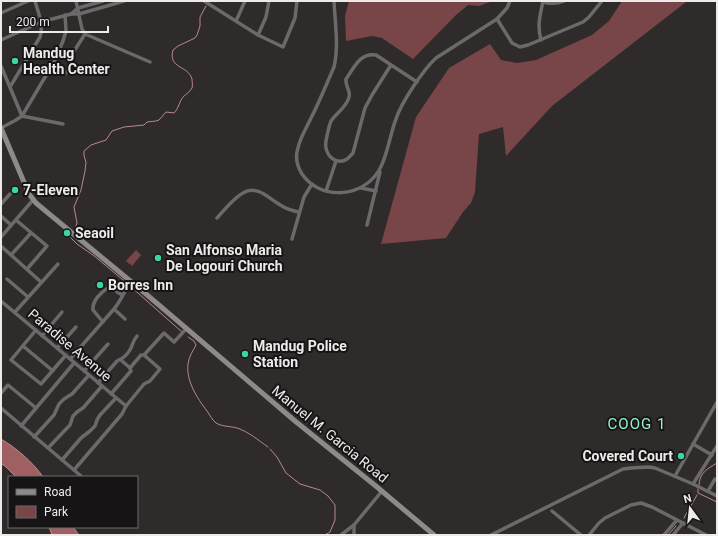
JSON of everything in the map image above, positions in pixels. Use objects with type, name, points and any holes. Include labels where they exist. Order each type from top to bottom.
[{"type":"main road","name":"Manuel M. Garcia Road","points":[[1,128],[4,142],[33,200],[187,328],[295,421],[434,535]]},
{"type":"street","points":[[1,13],[28,1]]},
{"type":"street","points":[[10,87],[42,33],[41,22],[35,1]]},
{"type":"street","points":[[76,1],[82,29],[85,34],[150,62]]},
{"type":"street","points":[[71,14],[78,8],[103,1]]},
{"type":"street","points":[[1,40],[41,22],[65,15],[79,14],[95,10],[124,1]]},
{"type":"street","points":[[204,1],[258,35],[283,47],[295,18],[297,1]]},
{"type":"street","points":[[236,21],[245,1]]},
{"type":"street","points":[[258,35],[266,17],[269,1]]},
{"type":"street","points":[[334,1],[337,49],[334,67],[300,141],[297,162],[300,172],[307,181],[326,191],[334,193],[361,188],[376,176],[381,168]]},
{"type":"street","points":[[367,225],[381,168],[398,114],[404,101],[430,63],[497,19],[507,8],[510,1]]},
{"type":"street","points":[[541,40],[539,26],[543,2],[556,4],[564,1]]},
{"type":"street","points":[[497,19],[512,44],[520,47],[541,40],[582,22],[589,17],[602,1]]},
{"type":"street","points":[[94,4],[95,10]]},
{"type":"street","points":[[1,128],[22,116],[54,62],[66,31],[65,15]]},
{"type":"street","points":[[66,73],[70,64],[71,56],[85,34]]},
{"type":"street","points":[[390,65],[365,108],[353,153],[346,160],[336,161],[331,158],[326,149],[330,122],[343,107],[349,97],[350,94],[346,80],[363,56],[370,54],[376,55],[417,82]]},
{"type":"street","points":[[1,66],[22,116]]},
{"type":"street","points":[[22,116],[63,124]]},
{"type":"street","points":[[326,191],[336,161]]},
{"type":"street","points":[[292,239],[304,197],[312,184]]},
{"type":"street","points":[[361,188],[376,191]]},
{"type":"street","points":[[217,218],[243,193],[255,190],[260,191],[288,209],[299,212]]},
{"type":"street","points":[[1,204],[10,194]]},
{"type":"street","points":[[1,237],[33,200]]},
{"type":"street","points":[[1,216],[11,225]]},
{"type":"street","points":[[16,220],[47,246],[27,269]]},
{"type":"street","points":[[11,255],[31,233]]},
{"type":"street","points":[[1,246],[42,282]]},
{"type":"street","points":[[14,312],[58,264]]},
{"type":"street","points":[[7,279],[28,297]]},
{"type":"street","points":[[70,359],[119,303],[131,281]]},
{"type":"street","points":[[103,322],[93,310],[95,301],[108,288],[113,289],[122,295]]},
{"type":"street","name":"Paradise Avenue","points":[[1,301],[126,406]]},
{"type":"street","points":[[114,309],[125,319]]},
{"type":"street","points":[[42,336],[62,312]]},
{"type":"street","points":[[57,348],[76,327]]},
{"type":"street","points":[[111,394],[130,372],[130,368],[141,355],[144,355],[164,333],[174,342],[187,328]]},
{"type":"street","points":[[36,330],[11,360],[41,384],[66,355]]},
{"type":"street","points":[[98,383],[117,361],[121,360],[130,349],[137,336]]},
{"type":"street","points":[[84,371],[108,344]]},
{"type":"street","points":[[23,346],[52,371]]},
{"type":"street","points":[[74,470],[122,414],[126,406],[144,384],[150,380],[160,368],[144,355]]},
{"type":"street","points":[[121,360],[130,368]]},
{"type":"street","points":[[21,426],[74,362]]},
{"type":"street","points":[[34,437],[54,414],[59,404],[72,394],[89,375]]},
{"type":"street","points":[[1,393],[8,385],[36,408]]},
{"type":"street","points":[[48,448],[70,425],[73,416],[83,408],[102,386]]},
{"type":"street","points":[[62,460],[81,438],[95,426],[98,418],[116,398]]},
{"type":"street","points":[[675,476],[717,402]]},
{"type":"street","points":[[1,408],[81,476]]},
{"type":"street","points":[[693,444],[712,455]]},
{"type":"street","points":[[697,485],[717,446]]},
{"type":"street","points":[[490,535],[623,469],[649,467],[656,468],[697,485],[717,496]]},
{"type":"street","points":[[708,491],[715,479]]},
{"type":"street","points":[[341,535],[354,525],[382,491]]},
{"type":"street","points":[[589,535],[605,518],[637,504],[648,505],[706,535]]},
{"type":"street","points":[[552,511],[581,535]]},
{"type":"street","points":[[664,535],[677,520]]},
{"type":"street","points":[[673,535],[683,523]]},
{"type":"street","points":[[354,525],[354,535]]},
{"type":"green space","points":[[349,1],[491,1],[479,6],[468,5],[456,15],[413,59],[382,38],[372,36],[346,41],[345,16]]},
{"type":"green space","points":[[622,1],[687,1],[552,106],[506,156],[503,127],[479,134],[475,192],[471,203],[463,212],[446,238],[381,244],[416,117],[449,68],[490,44],[501,60],[517,63],[536,60],[592,35],[609,21]]},
{"type":"green space","points":[[136,250],[141,255],[132,266],[126,261]]},
{"type":"shaded area","points":[[1,439],[24,456],[35,466],[42,476],[15,476],[1,464]]},
{"type":"shaded area","points":[[49,528],[74,528],[79,535],[52,535]]},
{"type":"waterway","points":[[75,228],[77,223],[74,207],[81,190],[85,171],[86,162],[84,151],[91,145],[106,140],[112,131],[124,127],[144,125],[147,122],[159,120],[166,112],[174,113],[176,111],[183,97],[192,88],[192,79],[187,71],[173,61],[173,50],[195,38],[200,26],[200,17],[206,6]]},
{"type":"waterway","points":[[71,238],[128,284]]},
{"type":"waterway","points":[[130,286],[182,332]]},
{"type":"waterway","points":[[188,337],[194,341],[196,345],[190,356],[188,364],[190,383],[212,419],[216,423],[237,428],[246,432],[268,447]]},
{"type":"waterway","points":[[270,449],[277,457],[286,473],[300,484],[320,490],[328,496],[335,505],[335,520],[330,532],[325,535]]},
{"type":"waterway","points":[[699,486],[702,475],[707,469],[717,463]]},
{"type":"waterway","points":[[698,489],[698,493],[717,502]]},
{"type":"waterway","points":[[684,518],[697,495]]},
{"type":"waterway","points":[[668,535],[676,526]]},
{"type":"place","name":"Mandug Health Center","points":[[15,61]]},
{"type":"place","name":"7-Eleven","points":[[15,190]]},
{"type":"place","name":"Seaoil","points":[[67,233]]},
{"type":"place","name":"San Alfonso Maria De Logouri Church","points":[[158,258]]},
{"type":"place","name":"Borres Inn","points":[[100,285]]},
{"type":"place","name":"Mandug Police Station","points":[[245,354]]},
{"type":"place","name":"Covered Court","points":[[681,456]]},
{"type":"district","name":"COOG 1","points":[[637,424]]}]
